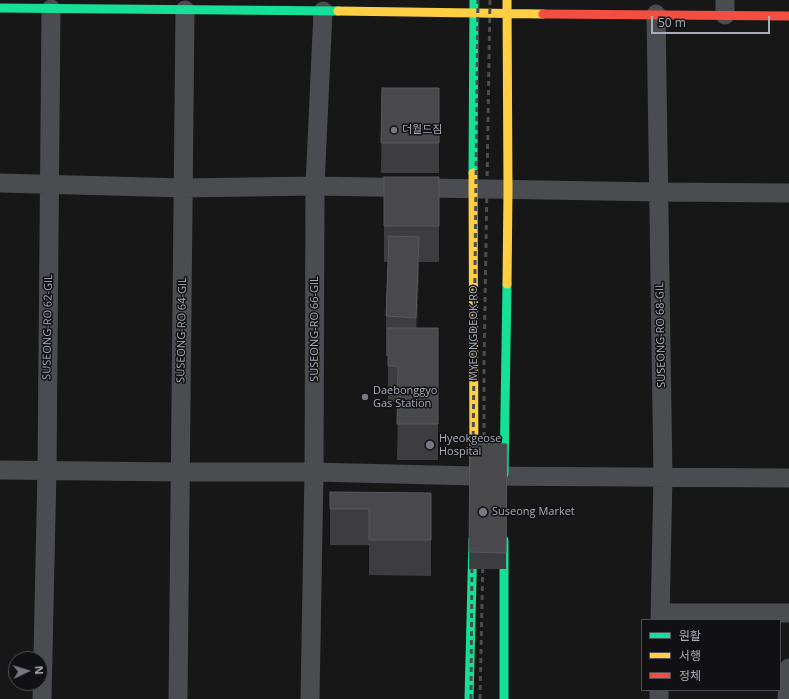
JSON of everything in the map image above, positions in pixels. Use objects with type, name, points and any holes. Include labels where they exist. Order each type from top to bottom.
[{"type":"main road","name":"MYEONGDEOK-RO","points":[[474,0],[474,480]]},
{"type":"main road","points":[[504,480],[508,190],[508,0]]},
{"type":"main road","points":[[0,8],[656,14],[725,8],[789,16]]},
{"type":"main road","points":[[469,699],[473,532]]},
{"type":"main road","points":[[504,532],[504,699]]},
{"type":"street","name":"SUSEONG-RO 62-GIL","points":[[42,699],[47,470],[51,9]]},
{"type":"street","name":"SUSEONG-RO 64-GIL","points":[[178,699],[185,10]]},
{"type":"street","name":"SUSEONG-RO 66-GIL","points":[[310,699],[314,472],[316,186],[323,11]]},
{"type":"street","name":"SUSEONG-RO 68-GIL","points":[[656,14],[664,477],[660,616],[789,613]]},
{"type":"street","points":[[0,183],[184,188],[316,186],[789,193]]},
{"type":"street","points":[[0,470],[314,472],[474,480],[664,477],[789,478]]},
{"type":"street","points":[[788,699],[789,668]]},
{"type":"building","points":[[382,88],[439,88],[439,143],[381,143]]},
{"type":"building","points":[[384,177],[439,177],[439,226],[384,226]]},
{"type":"building","points":[[389,236],[419,237],[416,318],[386,316]]},
{"type":"building","points":[[388,328],[438,328],[438,424],[397,424],[398,366],[388,366]]},
{"type":"building","points":[[470,443],[507,444],[506,553],[469,552]]},
{"type":"building","points":[[330,492],[431,493],[431,540],[369,540],[369,509],[330,509]]},
{"type":"railway","points":[[473,454],[478,0]]},
{"type":"railway","points":[[484,455],[490,0]]},
{"type":"railway","points":[[480,699],[483,557]]},
{"type":"railway","points":[[471,699],[472,558]]},
{"type":"traffic: fast","points":[[473,173],[474,0]]},
{"type":"traffic: fast","points":[[0,8],[338,11]]},
{"type":"traffic: fast","points":[[504,474],[507,284]]},
{"type":"traffic: fast","points":[[469,699],[473,539]]},
{"type":"traffic: fast","points":[[504,540],[504,699]]},
{"type":"traffic: slow","points":[[507,0],[507,284]]},
{"type":"traffic: slow","points":[[338,11],[543,14]]},
{"type":"traffic: slow","points":[[473,173],[474,473]]},
{"type":"traffic: jam","points":[[543,14],[789,16]]},
{"type":"place","name":"더월드짐","points":[[394,130]]},
{"type":"place","name":"Daebonggyo Gas Station","points":[[365,397]]},
{"type":"place","name":"Hyeokgeose Hospital","points":[[430,445]]},
{"type":"place","name":"Suseong Market","points":[[483,512]]}]
